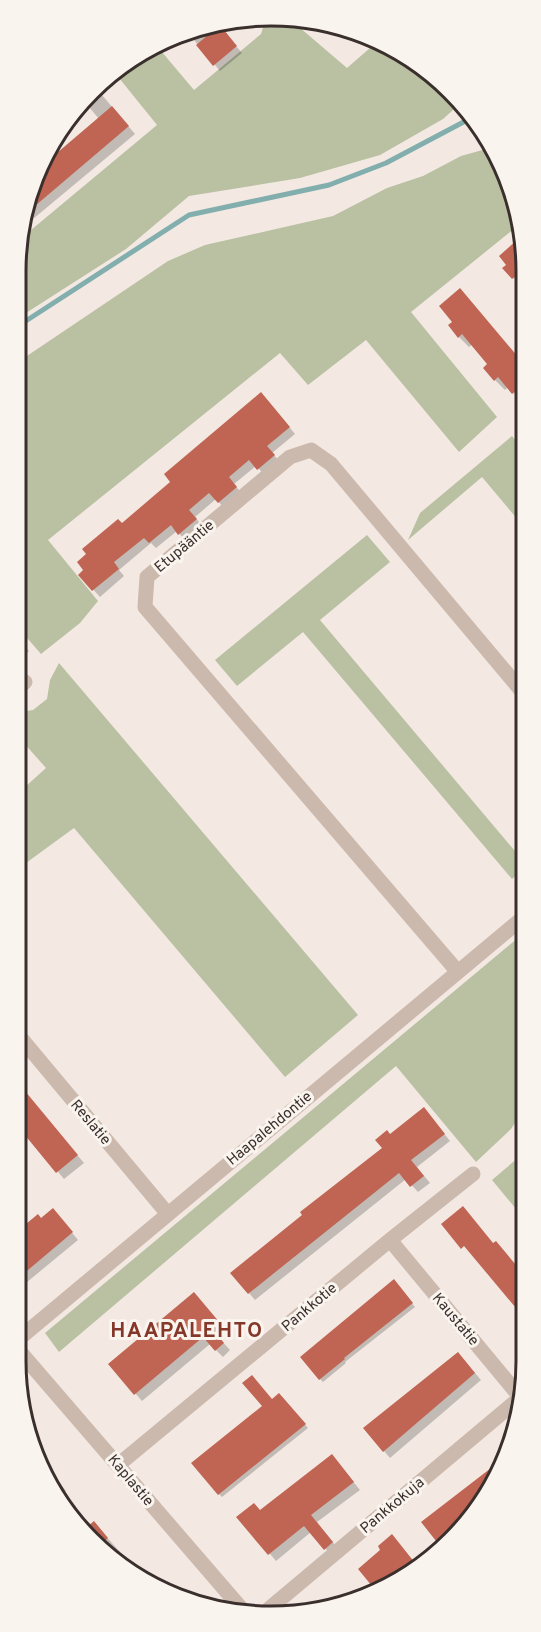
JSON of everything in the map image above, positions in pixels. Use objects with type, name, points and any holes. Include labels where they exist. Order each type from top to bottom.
[{"type":"street","name":"Etupääntie","points":[[458,972],[145,607],[147,577],[290,457],[311,450],[331,464],[516,684]]},
{"type":"street","name":"Haapalehdontie","points":[[26,1335],[167,1213],[516,924]]},
{"type":"street","name":"Reslatie","points":[[26,1044],[167,1213]]},
{"type":"street","name":"Pankkotie","points":[[118,1465],[473,1174]]},
{"type":"street","name":"Kaustatie","points":[[390,1240],[514,1389]]},
{"type":"street","name":"Kaplastie","points":[[26,1357],[237,1604]]},
{"type":"street","name":"Pankkokuja","points":[[272,1606],[511,1406]]},
{"type":"green space","points":[[263,26],[300,28],[347,68],[371,47],[393,58],[420,76],[455,109],[443,119],[380,155],[300,178],[189,196],[126,249],[26,313],[26,254],[29,232],[157,125],[119,78],[161,51],[194,90],[261,34]]},
{"type":"green space","points":[[484,150],[497,177],[512,231],[411,312],[497,417],[459,452],[366,340],[308,385],[280,353],[48,540],[98,601],[80,623],[41,654],[26,637],[26,357],[168,261],[205,245],[333,216],[387,188],[423,176],[461,156]]},
{"type":"green space","points":[[512,436],[516,441],[516,517],[482,477],[408,540],[420,513]]},
{"type":"green space","points":[[367,535],[390,562],[320,620],[516,852],[516,876],[512,879],[303,632],[237,686],[215,660]]},
{"type":"green space","points":[[59,663],[358,1015],[285,1077],[74,828],[26,863],[26,786],[46,768],[26,745],[26,711],[33,710],[47,699],[50,680]]},
{"type":"green space","points":[[516,940],[516,1121],[511,1129],[476,1162],[396,1066],[59,1352],[45,1333]]},
{"type":"green space","points":[[516,1160],[516,1209],[492,1180]]},
{"type":"building","points":[[224,30],[237,46],[213,66],[196,45],[210,33]]},
{"type":"building","points":[[112,106],[129,126],[34,207],[54,155]]},
{"type":"building","points":[[514,243],[516,276],[512,279],[502,268],[506,265],[499,256]]},
{"type":"building","points":[[460,288],[516,354],[516,391],[512,394],[498,377],[494,381],[483,368],[487,364],[462,334],[458,338],[448,325],[452,322],[439,306]]},
{"type":"building","points":[[261,392],[290,427],[267,446],[275,455],[257,470],[249,460],[229,477],[237,487],[218,503],[209,493],[189,510],[197,519],[178,535],[171,525],[149,543],[144,538],[114,562],[119,569],[92,591],[78,575],[83,570],[77,562],[86,554],[82,549],[118,519],[122,523],[170,482],[164,474]]},
{"type":"building","points":[[26,1092],[78,1155],[56,1173],[26,1136]]},
{"type":"building","points":[[424,1107],[445,1134],[411,1160],[424,1176],[410,1187],[399,1173],[248,1294],[230,1273],[302,1215],[300,1212],[382,1148],[375,1140],[387,1130],[390,1134]]},
{"type":"building","points":[[463,1206],[493,1243],[496,1241],[516,1265],[516,1308],[464,1246],[461,1249],[441,1224]]},
{"type":"building","points":[[53,1208],[73,1232],[26,1272],[26,1224],[38,1214],[41,1218]]},
{"type":"building","points":[[394,1279],[413,1303],[319,1380],[300,1357]]},
{"type":"building","points":[[194,1292],[220,1323],[213,1329],[224,1343],[215,1351],[203,1337],[134,1395],[108,1364]]},
{"type":"building","points":[[458,1352],[475,1373],[383,1452],[363,1428]]},
{"type":"building","points":[[252,1375],[272,1399],[279,1393],[306,1424],[218,1495],[191,1463],[262,1406],[242,1383]]},
{"type":"building","points":[[332,1454],[354,1482],[311,1515],[333,1542],[324,1550],[304,1526],[268,1555],[236,1517],[254,1503],[260,1510]]},
{"type":"building","points":[[491,1468],[465,1511],[437,1542],[421,1522]]},
{"type":"building","points":[[94,1521],[108,1538],[104,1541],[88,1526]]},
{"type":"building","points":[[392,1534],[413,1561],[371,1585],[358,1569],[380,1550],[378,1546]]},
{"type":"waterway","points":[[26,321],[189,215],[329,185],[386,163],[465,121]]},
{"type":"district","name":"HAAPALEHTO","points":[[187,1330]]}]
